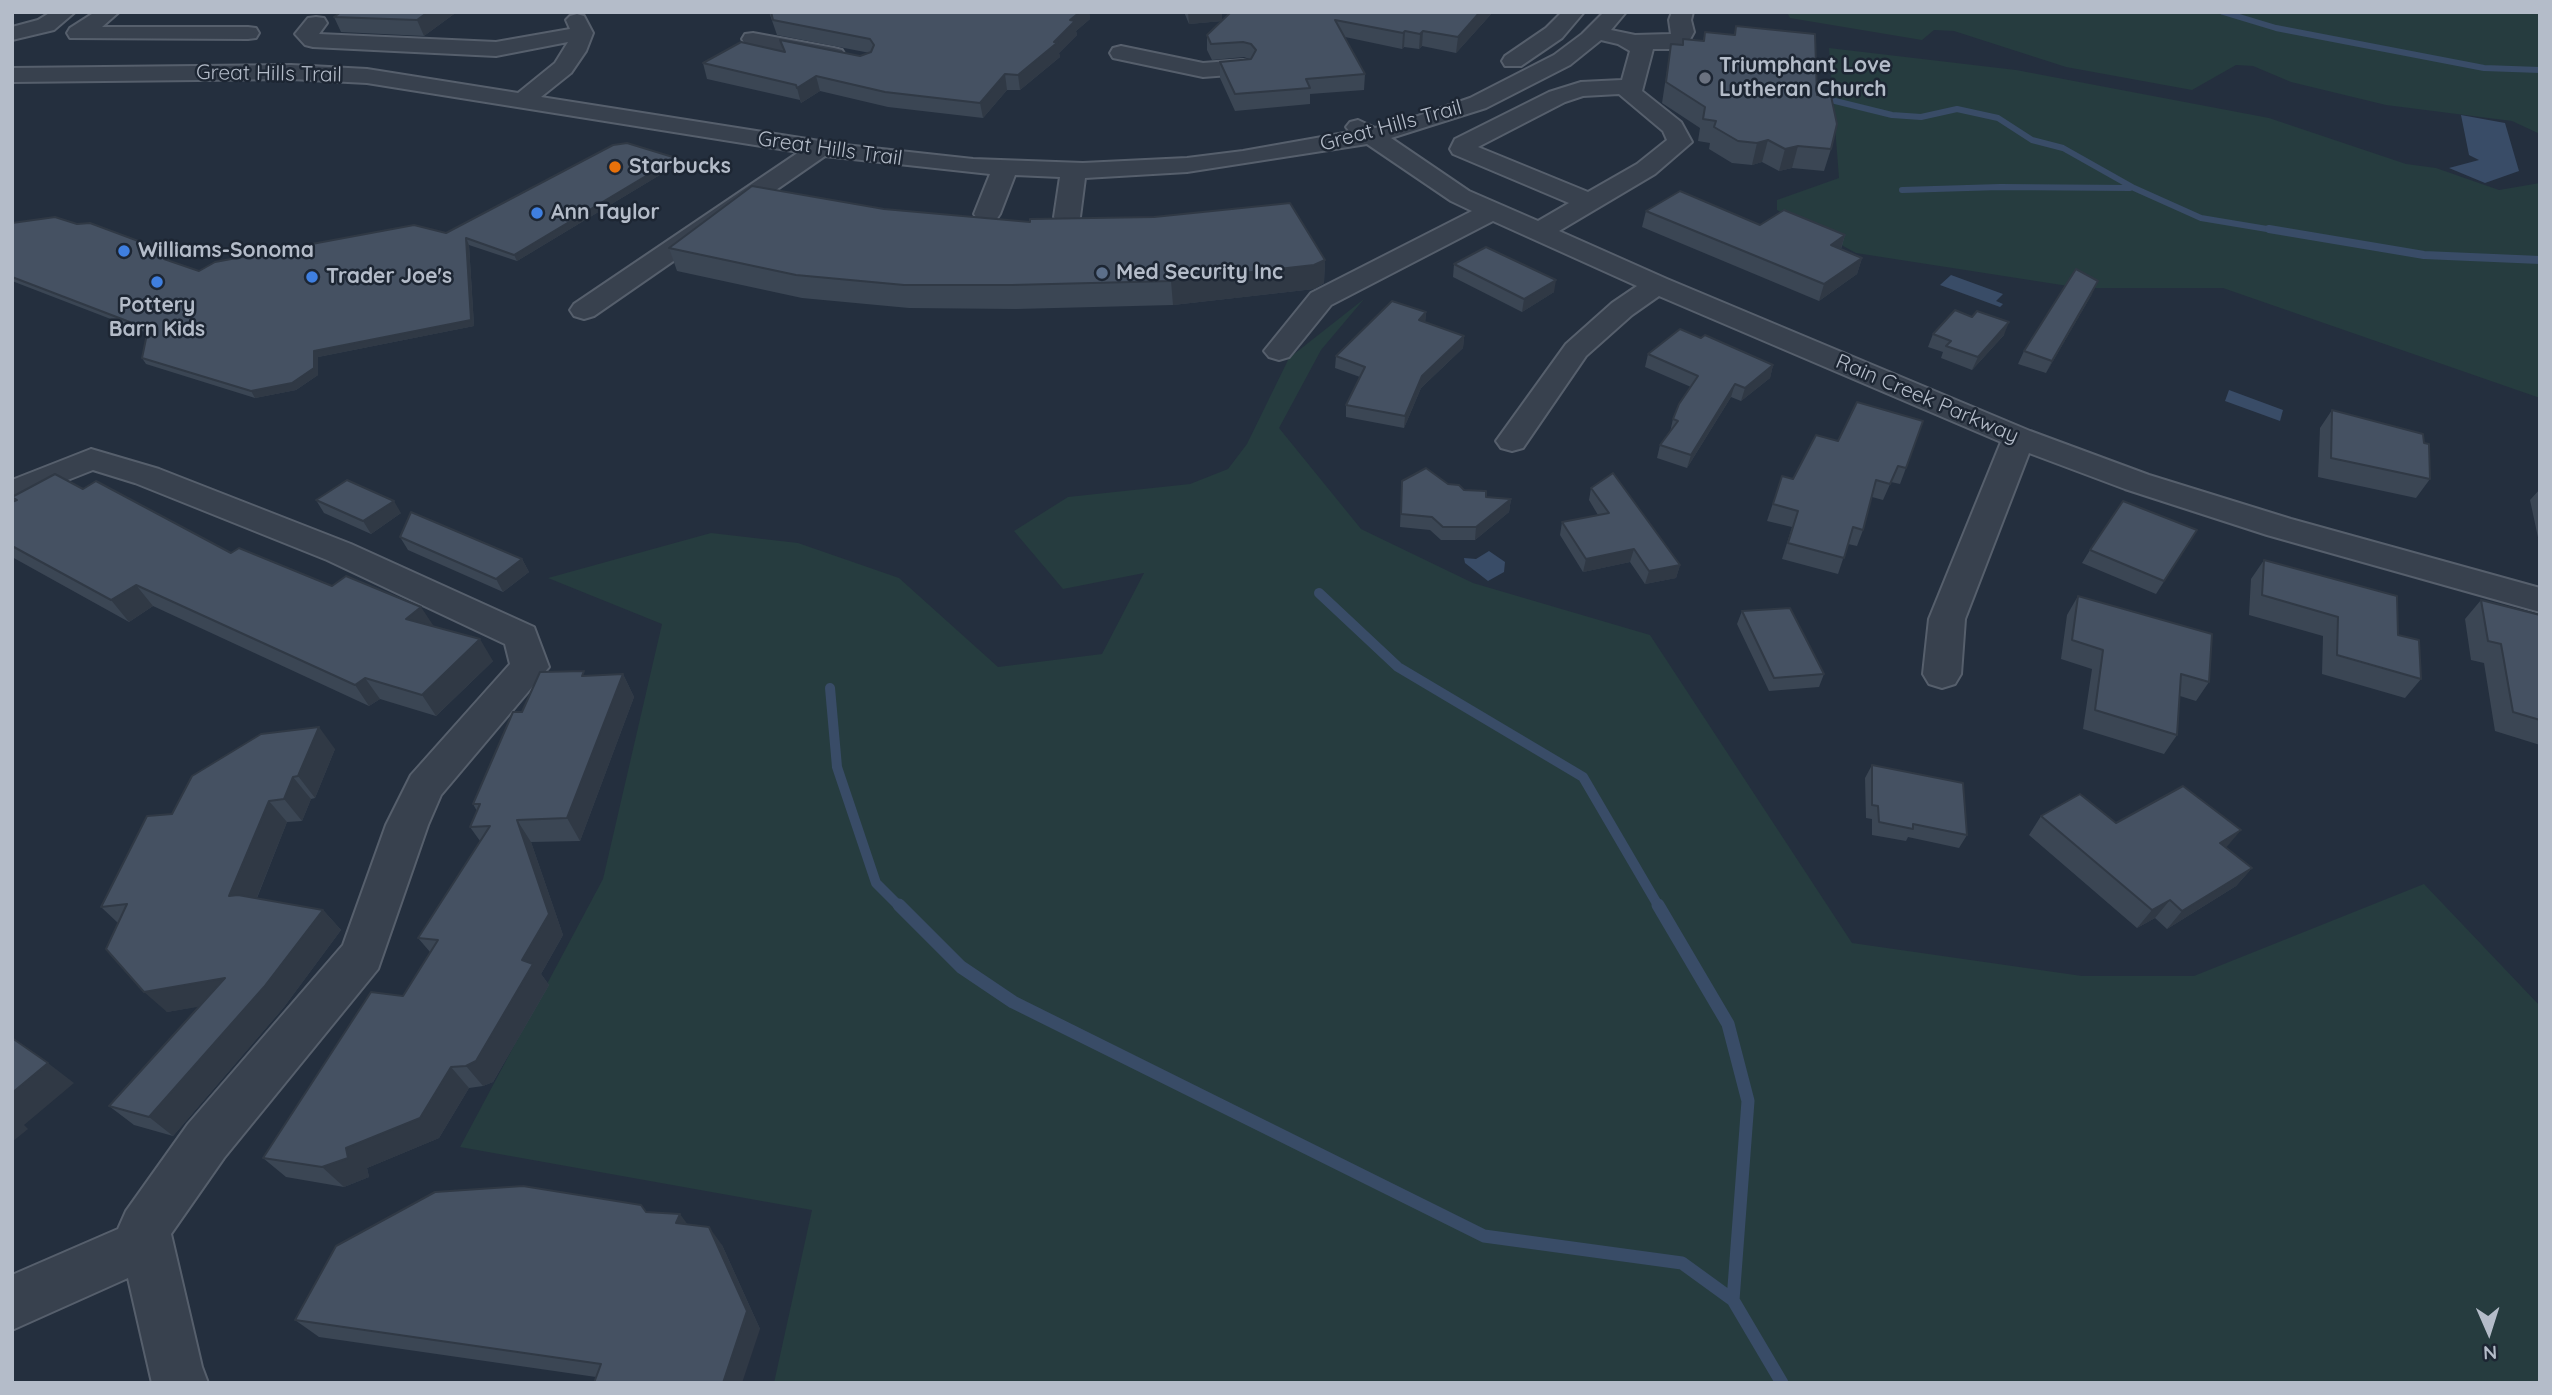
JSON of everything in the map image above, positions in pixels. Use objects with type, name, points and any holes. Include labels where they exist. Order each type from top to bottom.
[{"type":"street","points":[[13,35],[46,25],[65,12]]},
{"type":"street","points":[[110,12],[78,33],[248,33]]},
{"type":"street","points":[[228,55],[266,12]]},
{"type":"street","points":[[532,93],[563,68],[575,51],[582,33],[571,12]]},
{"type":"street","name":"Great Hills Trail","points":[[12,75],[305,73],[367,76],[532,93],[919,143],[1042,161],[1074,171],[1187,165],[1359,128],[1489,75],[1526,54],[1574,12]]},
{"type":"street","name":"Great Hills Trail","points":[[12,57],[228,55],[332,57],[410,64],[532,93],[821,148],[1005,169],[1042,161],[1426,121],[1478,103],[1562,60],[1597,33],[1616,12]]},
{"type":"street","points":[[1597,33],[1632,42],[1670,42],[1680,38],[1683,32],[1680,20],[1683,12]]},
{"type":"street","points":[[327,17],[306,34],[313,40],[452,43],[496,49],[582,33]]},
{"type":"street","points":[[753,39],[852,58]]},
{"type":"street","points":[[1538,232],[1646,169],[1680,142],[1673,128],[1630,93],[1642,48],[1632,42]]},
{"type":"street","points":[[1121,53],[1203,70],[1243,67]]},
{"type":"street","points":[[1589,202],[1462,149],[1464,144],[1557,97],[1581,89],[1631,88]]},
{"type":"street","name":"Rain Creek Parkway","points":[[1359,128],[1433,180],[1492,211],[1657,285],[2020,438],[2137,482],[2279,527],[2540,600]]},
{"type":"street","points":[[584,310],[821,148]]},
{"type":"street","points":[[987,214],[1005,169]]},
{"type":"street","points":[[1067,217],[1074,171]]},
{"type":"street","points":[[1279,351],[1321,299],[1492,211]]},
{"type":"street","points":[[1512,441],[1576,350],[1622,309],[1657,285]]},
{"type":"street","points":[[1942,674],[1948,620],[2020,438]]},
{"type":"street","points":[[12,492],[91,459],[147,476],[339,552],[522,636],[530,667],[425,786],[407,825],[362,955],[206,1140],[144,1229],[174,1367],[180,1383]]},
{"type":"street","points":[[12,1303],[147,1243]]},
{"type":"green space","points":[[1787,12],[2540,12],[2540,134],[2512,121],[2386,105],[2291,82],[2253,66],[2236,65],[2192,90],[2066,67],[1954,31],[1934,30],[1922,40],[1790,18]]},
{"type":"green space","points":[[1829,48],[2016,70],[2269,118],[2406,164],[2436,168],[2499,190],[2540,183],[2540,398],[2223,288],[2081,288],[1856,253],[1777,210],[1777,200],[1839,178]]},
{"type":"green space","points":[[1364,299],[1321,350],[1279,428],[1361,529],[1473,583],[1650,635],[1852,943],[2082,976],[2194,976],[2424,884],[2540,1006],[2540,1383],[774,1383],[812,1210],[460,1147],[603,879],[662,624],[548,578],[711,533],[798,543],[899,578],[998,667],[1102,654],[1144,573],[1063,589],[1014,531],[1068,497],[1190,484],[1228,469],[1247,444],[1289,358]]},
{"type":"water","points":[[2461,115],[2505,123],[2519,171],[2485,183],[2449,168],[2479,160],[2469,155]]},
{"type":"water","points":[[1951,275],[2003,294],[1996,301],[2003,304],[2000,307],[1940,285]]},
{"type":"water","points":[[2229,390],[2283,410],[2280,421],[2225,401]]},
{"type":"water","points":[[1489,551],[1505,562],[1504,572],[1488,581],[1465,563],[1464,558],[1476,559]]},
{"type":"building","points":[[341,12],[428,12],[417,20],[334,17]]},
{"type":"building","points":[[771,12],[1080,12],[1070,20],[1075,21],[1054,42],[1058,42],[1018,75],[1005,74],[980,103],[885,92],[816,76],[797,88],[796,85],[703,63],[741,42],[785,52],[780,40],[860,56],[871,52],[874,45],[870,39],[773,20]]},
{"type":"building","points":[[1231,12],[1480,12],[1458,37],[1423,31],[1420,34],[1405,31],[1403,33],[1335,20],[1365,74],[1306,79],[1310,88],[1235,94],[1220,62],[1251,59],[1256,50],[1251,44],[1243,42],[1211,44],[1207,35]]},
{"type":"building","points":[[1736,26],[1815,34],[1817,95],[1831,96],[1837,124],[1831,149],[1798,146],[1785,149],[1768,140],[1757,143],[1738,141],[1714,127],[1716,121],[1703,119],[1705,107],[1666,82],[1671,44],[1683,45],[1683,39],[1704,41],[1705,32],[1735,35]]},
{"type":"building","points":[[627,143],[676,158],[514,255],[466,238],[471,320],[314,351],[314,368],[292,383],[251,391],[142,358],[148,329],[12,277],[12,223],[55,217],[77,224],[90,223],[165,251],[164,259],[199,271],[215,262],[414,225],[446,233],[613,145]]},
{"type":"building","points":[[752,186],[884,209],[1030,222],[1030,219],[1154,217],[1290,203],[1325,260],[1314,265],[1171,281],[904,285],[796,275],[669,248]]},
{"type":"building","points":[[1680,191],[1760,225],[1784,210],[1845,235],[1831,245],[1862,258],[1824,284],[1646,211]]},
{"type":"building","points":[[1486,247],[1556,280],[1524,299],[1454,264]]},
{"type":"building","points":[[2076,269],[2098,281],[2052,361],[2024,351]]},
{"type":"building","points":[[1392,301],[1426,312],[1419,320],[1464,336],[1422,376],[1405,416],[1346,405],[1365,367],[1336,356]]},
{"type":"building","points":[[1955,310],[1972,317],[1977,311],[2009,322],[1978,357],[1946,346],[1951,341],[1933,334]]},
{"type":"building","points":[[1680,329],[1701,338],[1705,335],[1773,365],[1745,388],[1735,384],[1691,455],[1660,445],[1678,421],[1673,419],[1679,404],[1698,376],[1648,354]]},
{"type":"building","points":[[1857,402],[1923,421],[1906,468],[1898,466],[1890,484],[1876,480],[1863,530],[1853,527],[1844,558],[1788,543],[1798,511],[1773,504],[1782,476],[1793,479],[1816,435],[1838,441]]},
{"type":"building","points":[[2332,410],[2423,434],[2424,443],[2429,444],[2430,479],[2331,458]]},
{"type":"building","points":[[1426,468],[1448,484],[1459,485],[1464,490],[1486,491],[1486,497],[1511,499],[1476,527],[1443,527],[1432,517],[1401,514],[1402,481]]},
{"type":"building","points":[[1613,473],[1680,565],[1649,571],[1634,549],[1586,559],[1562,522],[1609,513],[1591,488]]},
{"type":"building","points":[[55,474],[83,489],[96,481],[231,553],[239,548],[332,586],[346,576],[421,607],[406,619],[480,639],[422,695],[365,678],[355,685],[136,585],[111,600],[12,546],[12,502],[17,500],[12,497]]},
{"type":"building","points":[[347,480],[394,501],[363,521],[316,500]]},
{"type":"building","points":[[2123,501],[2197,530],[2164,581],[2090,550]]},
{"type":"building","points":[[411,512],[522,559],[496,579],[400,537]]},
{"type":"building","points":[[2264,560],[2397,596],[2398,635],[2419,640],[2421,679],[2337,655],[2338,617],[2262,595]]},
{"type":"building","points":[[2078,596],[2212,634],[2209,682],[2181,674],[2177,735],[2095,710],[2103,650],[2072,640]]},
{"type":"building","points":[[2481,600],[2540,615],[2540,720],[2513,712],[2501,644],[2488,641]]},
{"type":"building","points":[[1790,608],[1824,674],[1774,678],[1742,611]]},
{"type":"building","points":[[584,671],[582,676],[623,674],[567,818],[517,820],[549,914],[522,960],[533,964],[476,1061],[466,1066],[451,1067],[420,1118],[346,1148],[348,1158],[322,1167],[263,1158],[371,992],[403,996],[438,940],[418,938],[490,826],[470,827],[480,804],[473,804],[513,712],[522,712],[540,672]]},
{"type":"building","points":[[319,727],[298,776],[293,777],[284,799],[269,801],[229,896],[238,895],[323,910],[264,987],[149,1117],[109,1106],[225,978],[144,992],[106,949],[127,904],[101,907],[147,816],[172,814],[192,776],[261,734]]},
{"type":"building","points":[[1872,765],[1963,783],[1967,835],[1913,824],[1913,829],[1879,822],[1878,806],[1872,805]]},
{"type":"building","points":[[2183,786],[2241,830],[2220,843],[2252,868],[2182,911],[2170,900],[2152,910],[2041,816],[2080,794],[2116,823]]},
{"type":"building","points":[[12,1038],[48,1063],[12,1093]]},
{"type":"building","points":[[523,1186],[641,1205],[646,1212],[680,1214],[676,1223],[709,1227],[747,1311],[723,1383],[594,1383],[601,1364],[295,1320],[336,1246],[435,1192]]},
{"type":"waterway","points":[[2223,12],[2276,28],[2484,68],[2540,70]]},
{"type":"waterway","points":[[1823,98],[1892,115],[1921,117],[1957,109],[1998,118],[2032,140],[2063,148],[2134,188],[2201,218],[2279,231]]},
{"type":"waterway","points":[[1902,190],[2000,187],[2130,188]]},
{"type":"waterway","points":[[2269,229],[2424,255],[2540,260]]},
{"type":"waterway","points":[[1319,593],[1398,667],[1583,777],[1659,907]]},
{"type":"waterway","points":[[830,688],[837,767],[876,883],[900,907]]},
{"type":"waterway","points":[[899,905],[961,967],[1013,1002],[1484,1236],[1682,1263],[1733,1300]]},
{"type":"waterway","points":[[1658,905],[1728,1024],[1748,1101],[1733,1300]]},
{"type":"waterway","points":[[1733,1300],[1782,1383]]},
{"type":"place","name":"Triumphant Love Lutheran Church","points":[[1705,78]]},
{"type":"place","name":"Starbucks","points":[[615,167]]},
{"type":"place","name":"Ann Taylor","points":[[537,213]]},
{"type":"place","name":"Williams-Sonoma","points":[[124,251]]},
{"type":"place","name":"Med Security Inc","points":[[1102,273]]},
{"type":"place","name":"Trader Joe's","points":[[312,277]]},
{"type":"place","name":"Pottery Barn Kids","points":[[157,282]]}]
